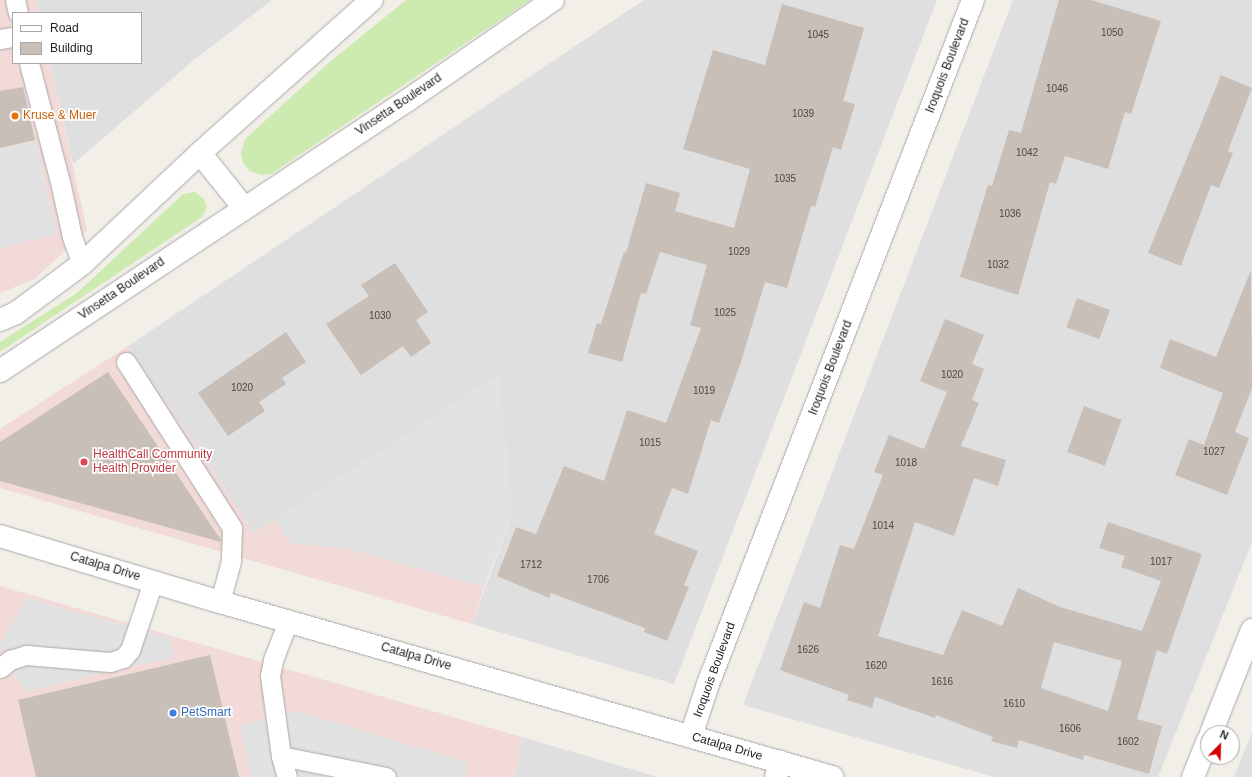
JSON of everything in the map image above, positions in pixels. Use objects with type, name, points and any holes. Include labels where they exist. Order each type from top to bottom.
[{"type":"street","points":[[0,320],[16,313],[58,284],[82,264],[200,153],[372,0]]},
{"type":"street","name":"Vinsetta Boulevard","points":[[0,371],[553,0]]},
{"type":"street","name":"Iroquois Boulevard","points":[[691,736],[712,673],[973,0]]},
{"type":"street","points":[[200,153],[244,208]]},
{"type":"street","name":"Catalpa Drive","points":[[0,536],[220,602],[288,620],[691,736],[778,770],[832,777]]},
{"type":"street","points":[[1214,725],[1252,630]]},
{"type":"street","points":[[1193,777],[1200,760]]},
{"type":"lane","points":[[15,0],[18,12]]},
{"type":"lane","points":[[0,40],[12,37]]},
{"type":"lane","points":[[29,64],[61,186],[72,237],[82,264]]},
{"type":"lane","points":[[126,362],[232,528],[231,561],[220,602]]},
{"type":"lane","points":[[0,668],[10,660],[26,655],[110,662],[122,658],[130,650],[154,582]]},
{"type":"lane","points":[[287,777],[281,756],[270,676],[273,660],[288,620]]},
{"type":"lane","points":[[281,756],[386,777]]},
{"type":"shaded area","points":[[0,0],[36,0],[39,12],[12,12],[12,64],[50,64],[87,230],[35,279],[0,293]]},
{"type":"shaded area","points":[[36,0],[272,0],[195,59],[73,164],[50,64],[142,64],[142,12],[39,12]]},
{"type":"shaded area","points":[[644,0],[937,0],[674,684],[472,624],[513,513],[498,375],[254,533],[128,346]]},
{"type":"shaded area","points":[[1013,0],[1252,0],[1252,542],[1158,777],[994,777],[743,705]]},
{"type":"shaded area","points":[[35,140],[57,234],[0,248],[0,148]]},
{"type":"shaded area","points":[[128,346],[254,533],[498,375],[512,505],[472,624],[0,488],[0,429]]},
{"type":"shaded area","points":[[498,375],[513,513],[484,587],[345,548],[292,544],[274,520]]},
{"type":"shaded area","points":[[0,586],[522,737],[515,777],[0,777]]},
{"type":"shaded area","points":[[26,598],[170,638],[174,657],[27,691],[11,673],[0,645]]},
{"type":"shaded area","points":[[297,711],[469,763],[465,777],[251,777],[240,725]]},
{"type":"shaded area","points":[[1252,732],[1252,777],[1234,777]]},
{"type":"shaded area","points":[[522,737],[658,777],[515,777]]},
{"type":"green space","points":[[406,0],[530,0],[271,174],[261,175],[250,171],[243,163],[241,153],[245,139],[332,60]]},
{"type":"green space","points":[[195,192],[204,199],[207,207],[202,217],[0,352],[0,342],[77,293],[183,194]]},
{"type":"building","points":[[1059,0],[1091,0],[1161,21],[1131,114],[1125,112],[1108,169],[1065,156],[1056,184],[1050,182],[1018,295],[960,277],[988,185],[992,186],[1009,130],[1021,133]]},
{"type":"building","points":[[782,4],[864,28],[843,101],[855,104],[841,150],[833,147],[815,207],[811,206],[787,288],[765,282],[740,365],[719,423],[711,420],[688,494],[672,488],[654,534],[698,551],[684,585],[689,587],[667,641],[644,632],[645,628],[551,593],[549,598],[497,576],[516,527],[536,534],[564,466],[604,481],[627,410],[666,423],[701,328],[690,325],[707,265],[660,252],[646,294],[641,293],[622,362],[588,353],[597,323],[601,324],[624,252],[626,253],[646,183],[680,193],[675,211],[734,228],[750,169],[683,149],[713,50],[765,65]]},
{"type":"building","points":[[1221,75],[1252,88],[1228,151],[1233,153],[1219,188],[1211,185],[1181,266],[1148,253]]},
{"type":"building","name":"Kruse & Muer","points":[[23,87],[35,140],[0,148],[0,91]]},
{"type":"building","points":[[395,263],[428,312],[416,320],[431,343],[411,357],[403,346],[361,375],[326,324],[369,296],[361,285]]},
{"type":"building","points":[[1251,270],[1252,388],[1235,432],[1249,438],[1227,495],[1175,475],[1189,439],[1204,445],[1223,393],[1160,368],[1170,339],[1216,357]]},
{"type":"building","points":[[1077,298],[1110,310],[1099,339],[1066,327]]},
{"type":"building","points":[[945,319],[984,335],[972,364],[984,369],[972,400],[979,403],[961,446],[1006,460],[998,486],[974,478],[954,536],[915,522],[878,636],[943,655],[962,610],[1002,626],[1018,588],[1060,607],[1142,631],[1161,581],[1121,567],[1125,556],[1099,548],[1108,522],[1202,554],[1167,654],[1157,650],[1137,719],[1162,726],[1149,774],[1084,755],[1083,760],[1019,740],[1017,748],[991,741],[993,737],[936,715],[935,718],[875,697],[872,708],[847,700],[849,695],[780,670],[804,602],[820,608],[840,545],[854,549],[883,475],[874,472],[889,435],[924,449],[947,392],[920,381]],"holes":[[[1054,642],[1122,661],[1108,711],[1041,688]]]},
{"type":"building","points":[[286,332],[306,362],[282,378],[286,384],[259,402],[265,411],[228,436],[198,393]]},
{"type":"building","name":"HealthCall Community Health Provider","points":[[108,372],[221,542],[0,481],[0,442]]},
{"type":"building","points":[[1084,406],[1122,420],[1105,466],[1067,452]]},
{"type":"building","name":"PetSmart","points":[[210,655],[239,777],[36,777],[18,700]]},
{"type":"place","name":"Kruse & Muer","points":[[15,116]]},
{"type":"place","name":"HealthCall Community Health Provider","points":[[84,462]]},
{"type":"place","name":"PetSmart","points":[[173,713]]}]
